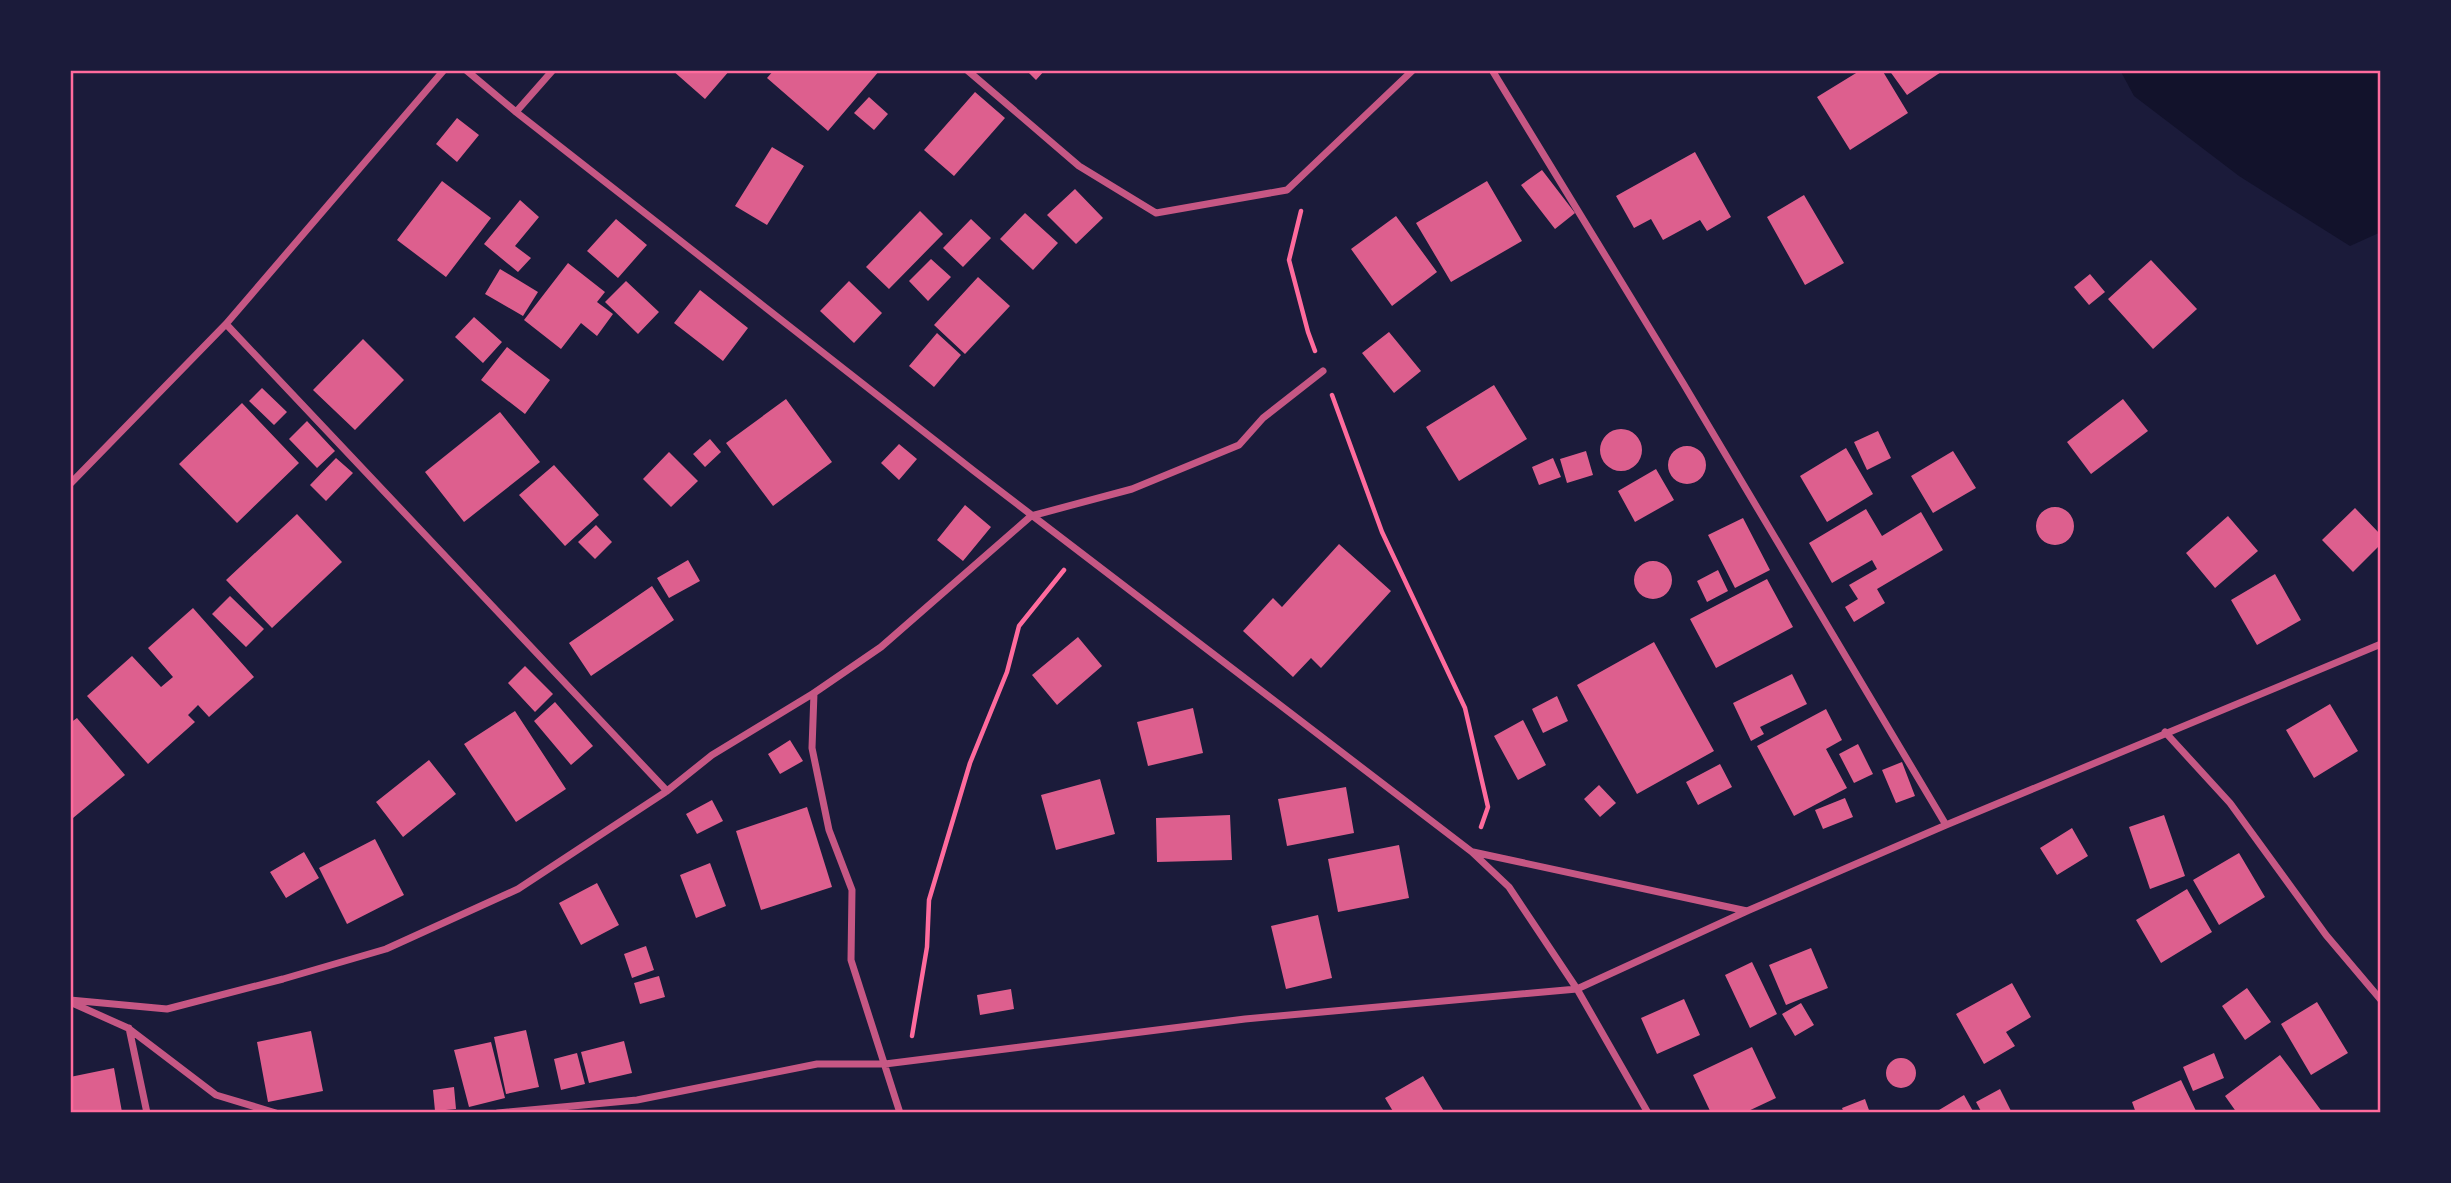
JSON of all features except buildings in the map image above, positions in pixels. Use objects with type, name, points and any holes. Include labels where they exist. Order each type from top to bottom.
[{"type":"street","points":[[70,484],[226,324],[444,70]]},
{"type":"street","points":[[466,70],[516,113],[1031,516],[1472,852],[1509,887],[1577,989],[1648,1113]]},
{"type":"street","points":[[516,113],[553,70]]},
{"type":"street","points":[[967,70],[1079,166],[1156,213],[1287,190],[1413,70]]},
{"type":"street","points":[[1492,70],[1683,383],[1946,825]]},
{"type":"street","points":[[226,324],[667,791]]},
{"type":"street","points":[[70,1001],[167,1009],[386,949],[518,889],[667,791],[712,755],[814,693],[881,647],[1031,516],[1132,489],[1239,444],[1264,418],[1323,371]]},
{"type":"street","points":[[498,1113],[637,1100],[817,1064],[885,1064],[1245,1018],[1577,989],[1747,911],[1946,825],[2381,644]]},
{"type":"street","points":[[814,693],[812,748],[828,830],[852,890],[851,960],[900,1113]]},
{"type":"street","points":[[2165,732],[2230,803],[2326,935],[2381,1000]]},
{"type":"street","points":[[1472,852],[1747,911]]},
{"type":"street","points":[[70,1001],[128,1028],[216,1094],[276,1113]]},
{"type":"street","points":[[128,1028],[147,1113]]},
{"type":"path","points":[[1312,166],[1289,260],[1308,332],[1382,532],[1465,708],[1488,807],[1472,852]]},
{"type":"path","points":[[908,1061],[927,947],[929,900],[970,763],[1007,672],[1018,626],[1079,552]]},
{"type":"shaded area","points":[[2120,70],[2381,70],[2381,232],[2350,246],[2239,176],[2134,96]]}]
